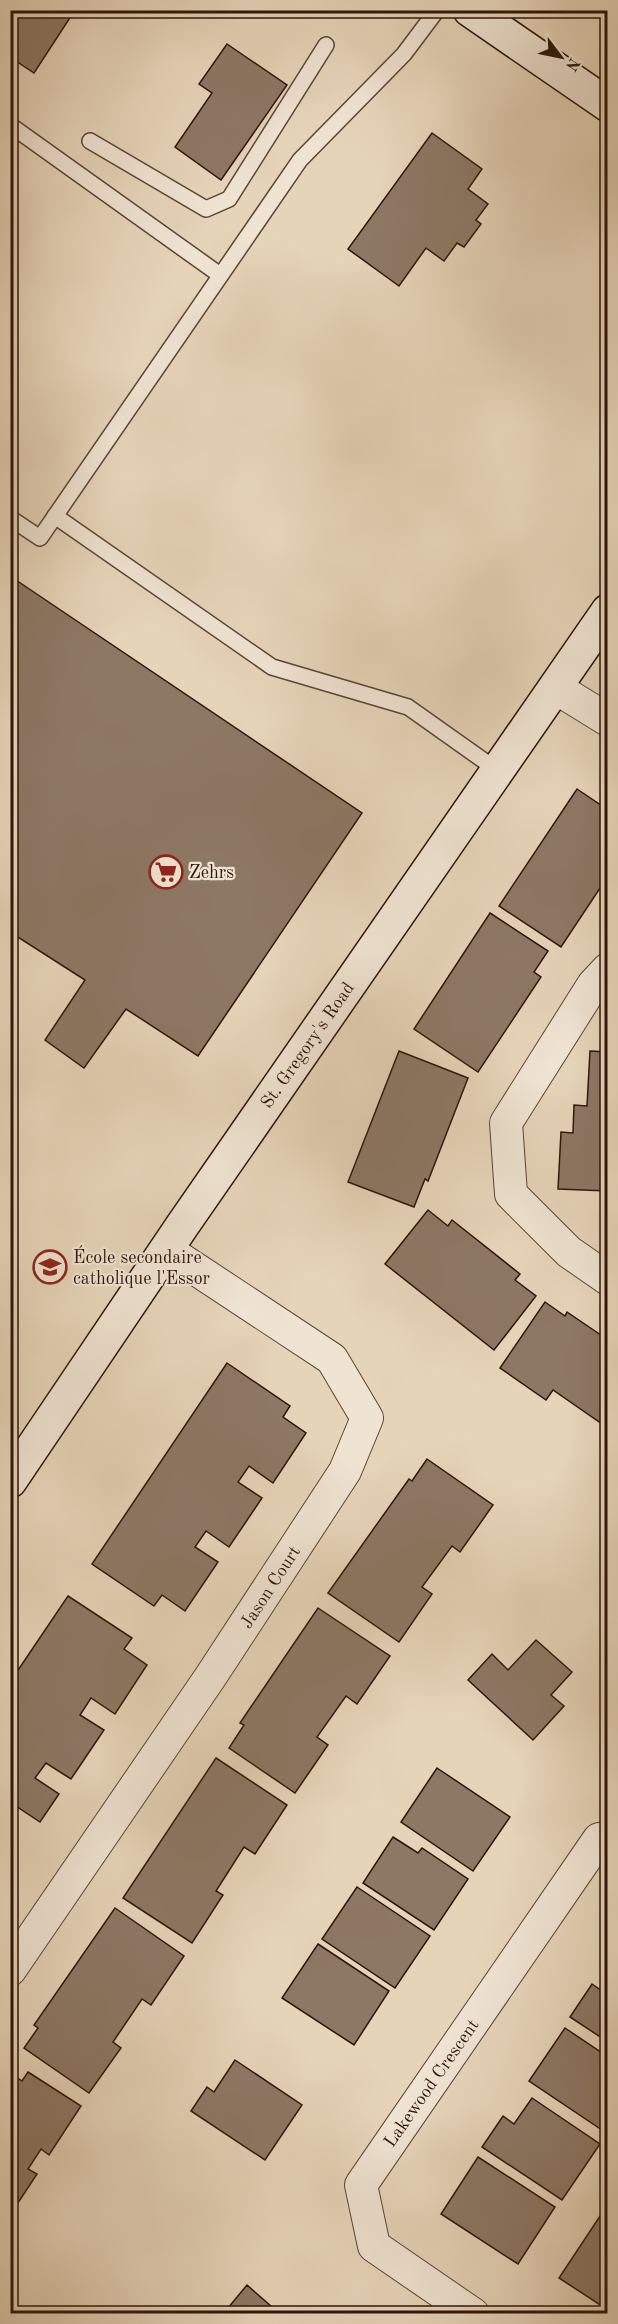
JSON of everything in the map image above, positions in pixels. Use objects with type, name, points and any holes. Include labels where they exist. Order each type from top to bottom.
[{"type":"street","points":[[470,10],[608,105]]},
{"type":"street","name":"St. Gregory's Road","points":[[10,1482],[167,1250],[608,611]]},
{"type":"street","points":[[556,688],[608,720]]},
{"type":"street","points":[[608,969],[593,985],[506,1123],[511,1194],[569,1252],[608,1279]]},
{"type":"street","name":"Jason Court","points":[[10,1970],[211,1676],[345,1471],[368,1418],[332,1359],[167,1250]]},
{"type":"street","name":"Lakewood Crescent","points":[[473,2313],[374,2247],[361,2185],[599,1839],[608,1837]]},
{"type":"lane","points":[[10,518],[40,537],[300,160],[404,54],[437,10]]},
{"type":"lane","points":[[90,141],[206,209],[229,199],[326,45]]},
{"type":"lane","points":[[10,125],[220,275]]},
{"type":"lane","points":[[55,516],[272,667],[408,707],[498,770]]},
{"type":"building","points":[[10,10],[75,10],[34,73],[10,57]]},
{"type":"building","points":[[227,44],[287,85],[221,180],[175,147],[212,93],[199,84]]},
{"type":"building","points":[[432,133],[482,169],[468,189],[488,204],[476,220],[481,224],[464,247],[457,243],[444,261],[426,248],[399,286],[348,249]]},
{"type":"building","name":"Zehrs","points":[[10,576],[362,813],[198,1056],[126,1009],[84,1068],[45,1040],[85,980],[10,932]]},
{"type":"building","points":[[577,789],[608,810],[608,876],[561,947],[499,906]]},
{"type":"building","points":[[490,913],[548,951],[534,972],[541,977],[478,1072],[414,1029]]},
{"type":"building","points":[[399,1051],[468,1078],[428,1181],[425,1179],[414,1207],[348,1182]]},
{"type":"building","points":[[590,1051],[608,1052],[608,1191],[558,1189],[561,1132],[573,1133],[574,1105],[587,1106]]},
{"type":"building","points":[[428,1210],[448,1226],[452,1220],[520,1274],[515,1280],[536,1296],[494,1350],[385,1264]]},
{"type":"building","points":[[545,1302],[565,1316],[567,1312],[608,1340],[608,1428],[553,1390],[546,1400],[500,1368]]},
{"type":"building","points":[[227,1363],[290,1406],[283,1417],[306,1433],[273,1483],[249,1466],[238,1482],[262,1498],[229,1547],[206,1531],[195,1547],[218,1562],[185,1611],[162,1595],[154,1606],[92,1564]]},
{"type":"building","points":[[427,1459],[493,1505],[460,1552],[452,1546],[422,1587],[432,1594],[399,1642],[328,1593],[409,1479],[412,1481]]},
{"type":"building","points":[[68,1596],[132,1638],[124,1649],[147,1665],[115,1714],[91,1698],[80,1715],[104,1730],[71,1779],[46,1763],[35,1778],[59,1794],[40,1822],[10,1802],[10,1682]]},
{"type":"building","points":[[318,1608],[390,1656],[357,1704],[346,1696],[317,1737],[328,1745],[295,1793],[229,1748],[244,1725],[240,1723]]},
{"type":"building","points":[[536,1640],[572,1672],[551,1695],[564,1706],[533,1740],[468,1680],[492,1654],[508,1670]]},
{"type":"building","points":[[216,1758],[287,1805],[255,1854],[244,1847],[216,1891],[223,1895],[192,1943],[123,1898]]},
{"type":"building","points":[[437,1768],[510,1817],[473,1871],[401,1822]]},
{"type":"building","points":[[393,1837],[418,1853],[422,1848],[468,1879],[434,1930],[363,1883]]},
{"type":"building","points":[[357,1887],[430,1936],[395,1988],[322,1939]]},
{"type":"building","points":[[115,1908],[184,1956],[151,2005],[142,1999],[113,2042],[121,2048],[89,2093],[24,2048],[38,2028],[34,2025]]},
{"type":"building","points":[[318,1944],[389,1991],[354,2045],[282,1998]]},
{"type":"building","points":[[592,1984],[605,1993],[608,1990],[608,2042],[570,2017]]},
{"type":"building","points":[[565,2028],[608,2057],[608,2128],[605,2132],[529,2081]]},
{"type":"building","points":[[235,2060],[302,2105],[265,2160],[191,2111],[207,2087],[214,2092]]},
{"type":"building","points":[[28,2072],[81,2106],[49,2155],[41,2149],[28,2169],[37,2174],[10,2215],[10,2073],[22,2081]]},
{"type":"building","points":[[532,2098],[600,2144],[562,2200],[482,2147],[503,2116],[514,2124]]},
{"type":"building","points":[[478,2157],[555,2207],[518,2264],[441,2214]]},
{"type":"building","points":[[608,2204],[608,2310],[559,2278]]},
{"type":"building","points":[[247,2285],[280,2314],[223,2314]]},
{"type":"place","name":"Zehrs","points":[[166,872]]},
{"type":"place","name":"École secondaire catholique l'Essor","points":[[50,1267]]}]
